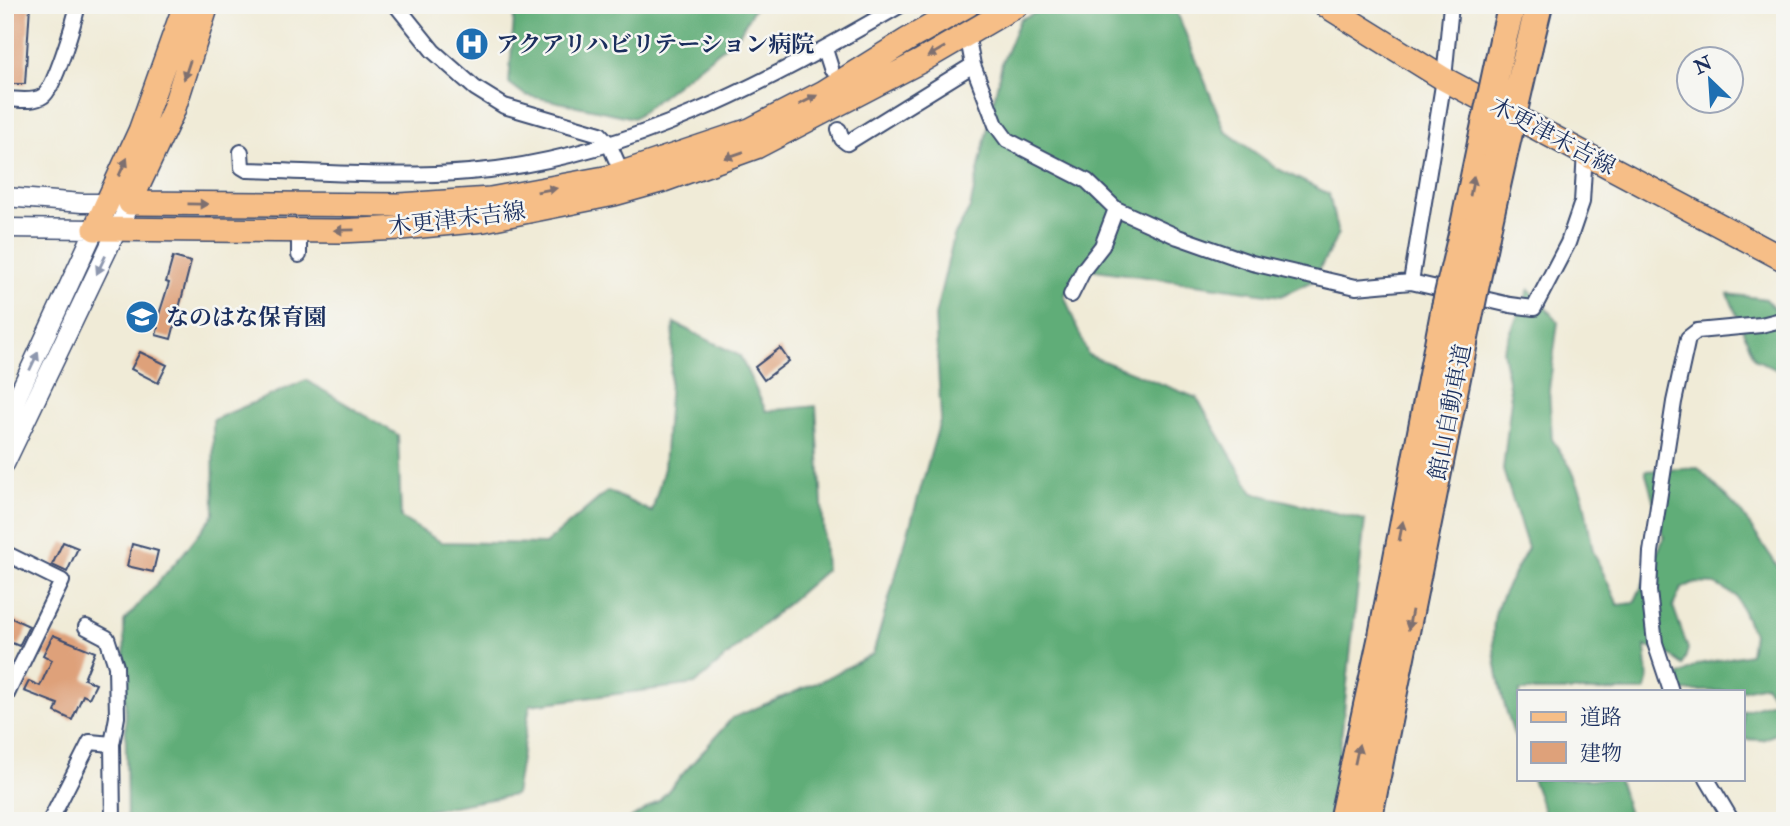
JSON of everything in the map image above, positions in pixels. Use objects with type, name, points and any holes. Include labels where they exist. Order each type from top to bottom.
[{"type":"highway","name":"館山自動車道","points":[[1342,821],[1516,43],[1512,5]]},
{"type":"highway","name":"館山自動車道","points":[[1516,43],[1539,5]]},
{"type":"highway","name":"館山自動車道","points":[[1368,821],[1386,739],[1457,310]]},
{"type":"main road","points":[[106,229],[106,203],[139,131],[186,5]]},
{"type":"main road","points":[[130,203],[173,111],[207,5]]},
{"type":"main road","name":"木更津末吉線","points":[[130,203],[400,205],[490,199],[549,190],[622,173],[750,130],[824,92],[968,5]]},
{"type":"main road","name":"木更津末吉線","points":[[106,229],[401,228],[484,219],[601,197],[664,180],[756,148],[920,61],[1017,5]]},
{"type":"main road","name":"木更津末吉線","points":[[1325,5],[1444,79],[1785,260]]},
{"type":"street","points":[[5,99],[35,100],[47,93],[71,33],[78,5]]},
{"type":"street","points":[[396,5],[433,51],[475,88],[504,106],[600,134],[609,144],[622,173]]},
{"type":"street","points":[[241,152],[242,167],[247,170],[414,176],[499,168],[566,157],[652,130],[729,98],[825,49],[901,5]]},
{"type":"street","points":[[1411,282],[1444,79],[1451,5]]},
{"type":"street","points":[[967,34],[972,65],[996,125],[1007,140],[1087,181],[1116,209],[1178,237],[1252,263],[1356,287],[1411,282],[1534,308],[1568,243],[1582,202],[1585,152]]},
{"type":"street","points":[[825,49],[831,68]]},
{"type":"street","points":[[839,130],[842,139],[847,143],[972,65]]},
{"type":"street","points":[[5,197],[130,203]]},
{"type":"street","points":[[5,423],[106,229],[130,203]]},
{"type":"street","points":[[1072,295],[1083,269],[1102,246],[1116,209]]},
{"type":"street","points":[[5,228],[106,229]]},
{"type":"street","points":[[5,464],[106,229]]},
{"type":"street","points":[[299,230],[299,255]]},
{"type":"street","points":[[1671,690],[1655,643],[1649,591],[1651,552],[1674,402],[1688,338],[1697,331],[1761,325],[1785,319]]},
{"type":"street","points":[[5,553],[62,581],[54,609],[5,698]]},
{"type":"street","points":[[86,627],[107,638],[116,666],[117,717],[112,744],[113,821]]},
{"type":"street","points":[[50,821],[90,742],[112,744]]},
{"type":"street","points":[[1708,780],[1732,821]]},
{"type":"green space","points":[[515,5],[756,5],[738,36],[634,118],[525,95],[509,83]]},
{"type":"green space","points":[[1055,5],[1174,5],[1225,131],[1278,169],[1329,194],[1338,235],[1313,281],[1281,296],[1089,269],[1064,295],[1088,355],[1197,398],[1253,493],[1365,520],[1332,821],[627,821],[660,800],[732,718],[821,681],[873,654],[941,418],[935,316],[954,236],[970,208],[1002,63],[1020,19]]},
{"type":"green space","points":[[1529,289],[1558,322],[1549,389],[1552,439],[1571,468],[1583,496],[1593,551],[1618,605],[1634,603],[1664,538],[1645,471],[1698,468],[1740,511],[1785,577],[1785,730],[1762,740],[1744,739],[1744,711],[1776,701],[1765,685],[1744,690],[1682,690],[1678,676],[1699,664],[1750,654],[1753,634],[1736,596],[1715,584],[1693,583],[1681,589],[1673,606],[1688,649],[1683,665],[1668,654],[1645,646],[1648,681],[1645,690],[1517,690],[1517,741],[1498,676],[1493,637],[1498,605],[1528,548],[1503,470],[1511,399],[1503,350]]},
{"type":"green space","points":[[1728,294],[1766,299],[1785,320],[1785,374],[1755,359]]},
{"type":"green space","points":[[674,323],[740,356],[766,411],[816,406],[826,570],[695,684],[530,705],[515,795],[419,812],[407,821],[127,821],[124,621],[214,514],[213,420],[306,380],[398,435],[401,518],[441,542],[545,544],[608,491],[652,512],[664,468]]},
{"type":"green space","points":[[1532,780],[1618,780],[1631,821],[1548,821]]},
{"type":"building","points":[[7,5],[30,5],[25,84],[5,84]]},
{"type":"building","points":[[173,257],[191,262],[171,339],[156,335],[158,328],[155,327],[169,283],[166,282]]},
{"type":"building","points":[[780,348],[789,361],[764,380],[755,367]]},
{"type":"building","points":[[140,352],[167,365],[158,383],[131,369]]},
{"type":"building","points":[[63,542],[78,548],[67,572],[52,565]]},
{"type":"building","points":[[132,544],[158,551],[153,572],[127,566]]},
{"type":"building","points":[[5,615],[29,626],[19,646],[5,640]]},
{"type":"building","points":[[53,635],[95,652],[84,679],[96,684],[89,698],[83,695],[72,720],[55,712],[58,704],[24,691],[29,681],[40,686],[52,660],[43,655]]},
{"type":"place","name":"アクアリハビリテーション病院","points":[[472,44]]},
{"type":"place","name":"なのはな保育園","points":[[142,317]]}]
